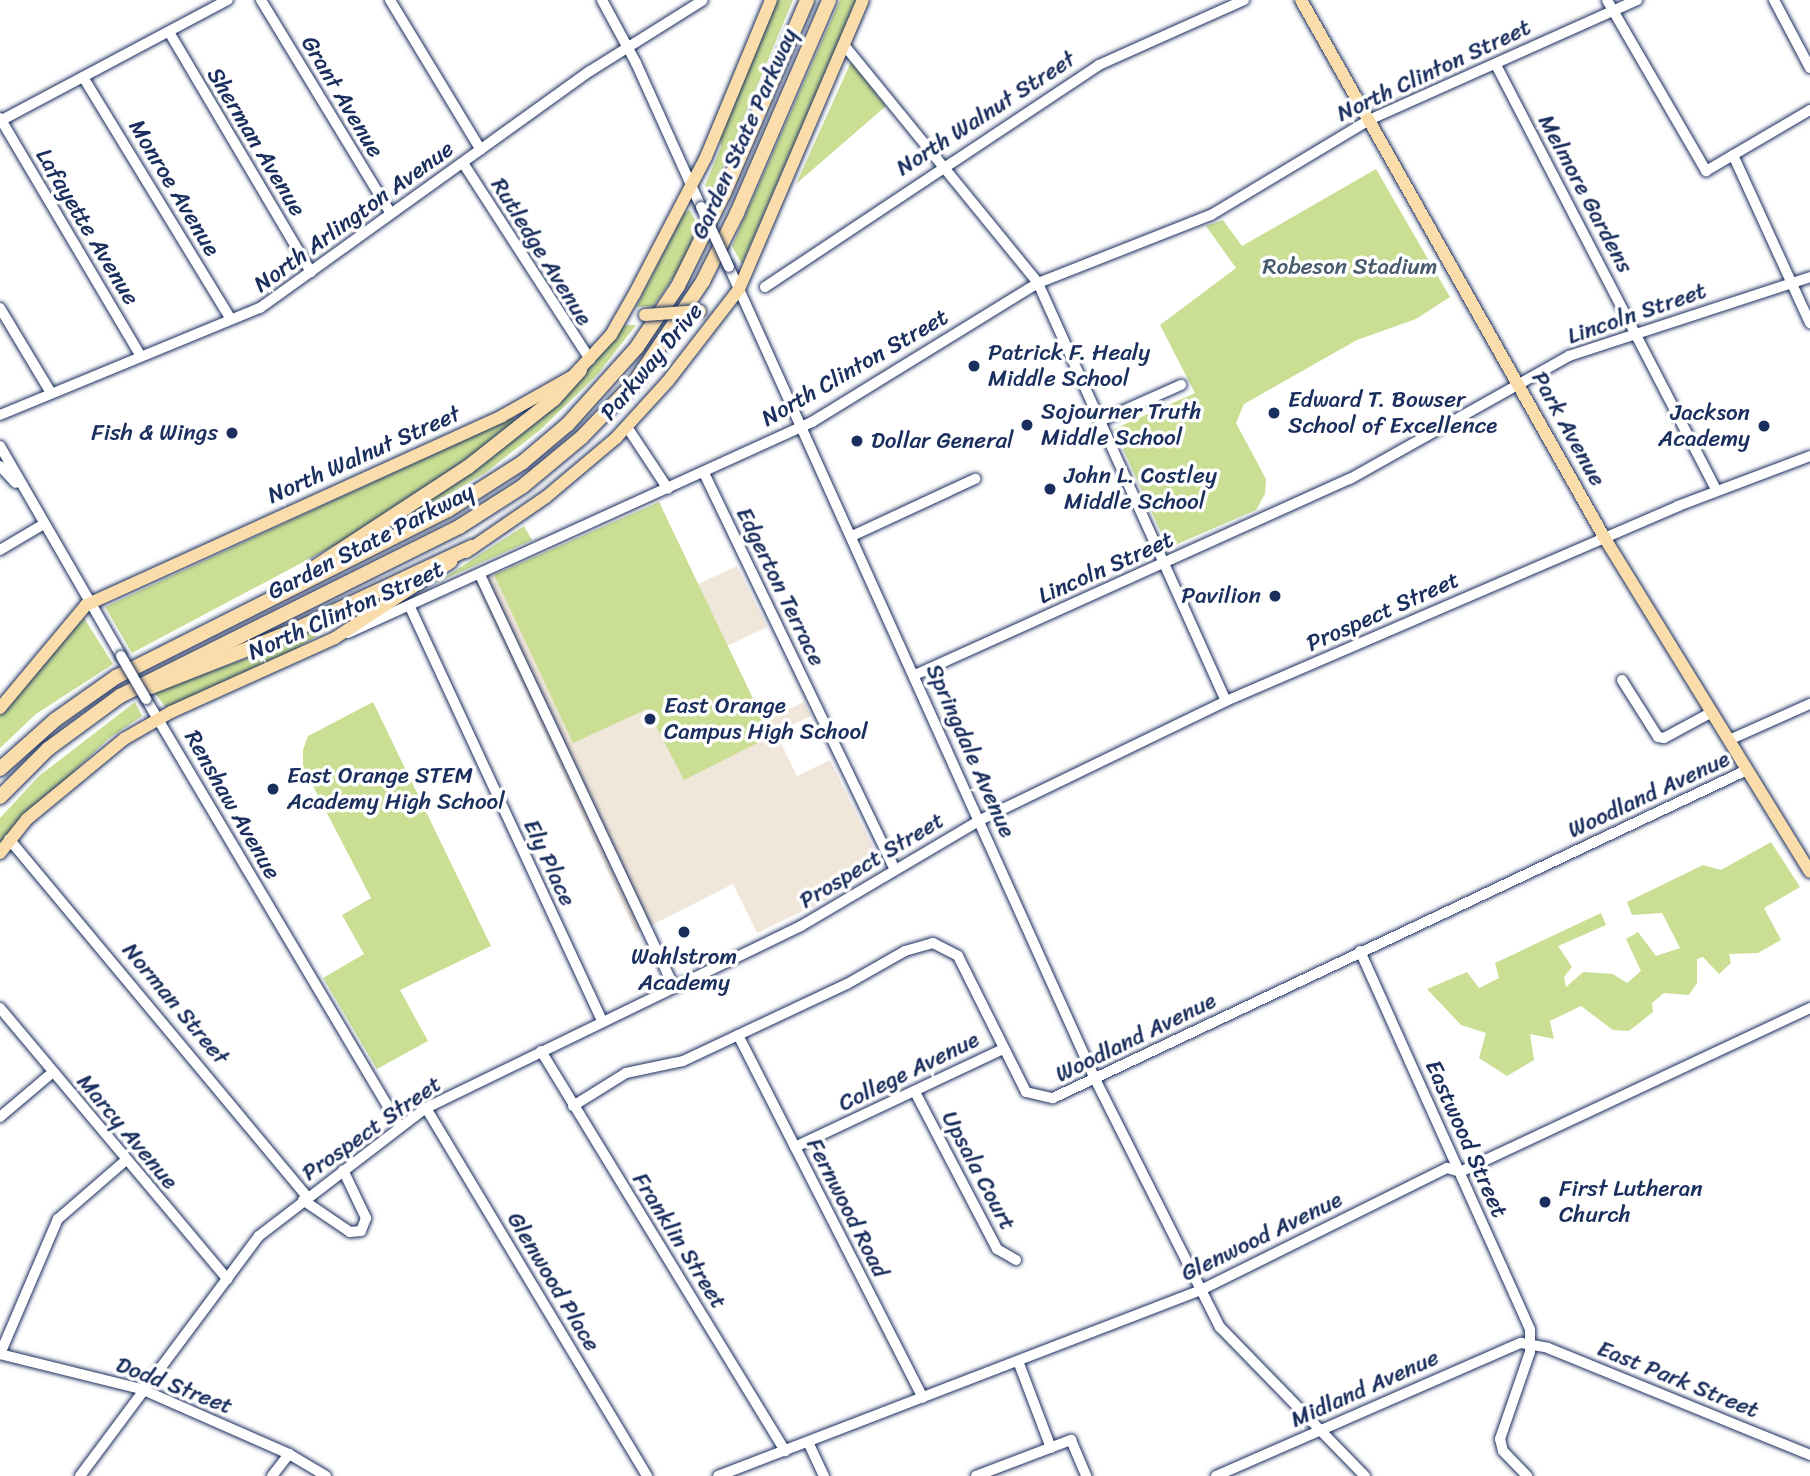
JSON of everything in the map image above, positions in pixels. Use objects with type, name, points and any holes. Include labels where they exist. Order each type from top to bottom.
[{"type":"highway","name":"Garden State Parkway","points":[[0,769],[43,730],[110,681],[234,615],[474,495],[534,453],[589,403],[641,341],[685,273],[807,0]]},
{"type":"highway","name":"Garden State Parkway","points":[[0,797],[48,749],[108,704],[186,659],[459,527],[535,477],[593,427],[662,345],[710,268],[829,0]]},
{"type":"highway","points":[[234,615],[396,518],[534,416],[585,364]]},
{"type":"highway","points":[[108,704],[288,633],[472,547]]},
{"type":"main road","points":[[692,185],[771,0]]},
{"type":"main road","name":"Parkway Drive","points":[[335,638],[546,497],[627,427],[739,289],[863,0]]},
{"type":"main road","name":"Park Avenue","points":[[1301,0],[1604,537],[1810,872]]},
{"type":"main road","name":"North Walnut Street","points":[[0,707],[90,603],[500,417],[554,389],[585,364],[620,321],[692,185]]},
{"type":"main road","points":[[620,321],[646,315],[701,311],[709,320],[701,337]]},
{"type":"main road","name":"North Clinton Street","points":[[0,853],[9,839],[115,746],[158,719],[335,638]]},
{"type":"street","points":[[0,120],[228,0]]},
{"type":"street","name":"Grant Avenue","points":[[261,0],[391,215]]},
{"type":"street","name":"Rutledge Avenue","points":[[390,0],[481,150]]},
{"type":"street","name":"Springdale Avenue","points":[[601,0],[628,47],[803,426],[1095,1079],[1220,1327],[1365,1476]]},
{"type":"street","name":"North Arlington Avenue","points":[[0,415],[140,355],[260,308],[628,47],[702,0]]},
{"type":"street","name":"North Walnut Street","points":[[765,287],[1099,65],[1244,0]]},
{"type":"street","points":[[1607,0],[1706,170],[1810,110]]},
{"type":"street","name":"North Clinton Street","points":[[335,638],[410,607],[803,426],[1038,284],[1210,215],[1369,120],[1637,0]]},
{"type":"street","points":[[1774,0],[1810,68]]},
{"type":"street","name":"Sherman Avenue","points":[[169,32],[311,272]]},
{"type":"street","points":[[844,45],[1038,284],[1226,701]]},
{"type":"street","name":"Melmore Gardens","points":[[1496,65],[1716,490]]},
{"type":"street","name":"Monroe Avenue","points":[[83,77],[231,319]]},
{"type":"street","name":"Lafayette Avenue","points":[[0,120],[140,355]]},
{"type":"street","points":[[1733,155],[1810,323]]},
{"type":"street","name":"Rutledge Avenue","points":[[463,163],[585,364]]},
{"type":"street","name":"Lincoln Street","points":[[915,675],[1350,479],[1569,356],[1635,332],[1810,277]]},
{"type":"street","points":[[0,308],[51,393]]},
{"type":"street","points":[[1100,421],[1181,385]]},
{"type":"street","points":[[627,427],[668,489]]},
{"type":"street","name":"Renshaw Avenue","points":[[0,448],[400,1127]]},
{"type":"street","name":"Prospect Street","points":[[80,1476],[141,1389],[259,1236],[426,1108],[801,926],[980,820],[1226,701],[1716,490],[1810,456]]},
{"type":"street","name":"Renshaw Avenue","points":[[0,466],[32,502]]},
{"type":"street","name":"Edgerton Terrace","points":[[704,473],[895,869]]},
{"type":"street","points":[[852,536],[975,479]]},
{"type":"street","points":[[0,550],[44,524]]},
{"type":"street","points":[[480,575],[674,987]]},
{"type":"street","name":"Ely Place","points":[[410,607],[602,1021]]},
{"type":"street","points":[[1622,680],[1658,737],[1664,738],[1712,712]]},
{"type":"street","points":[[1729,740],[1810,704]]},
{"type":"street","name":"Woodland Avenue","points":[[573,1105],[626,1073],[683,1061],[846,984],[905,951],[933,943],[958,956],[1001,1050],[1026,1092],[1038,1097],[1053,1098],[1747,770]]},
{"type":"street","name":"Norman Street","points":[[9,839],[305,1199],[350,1232],[362,1231],[366,1218],[344,1170]]},
{"type":"street","name":"Eastwood Street","points":[[1360,951],[1461,1172],[1531,1343]]},
{"type":"street","name":"Marcy Avenue","points":[[0,1008],[227,1279]]},
{"type":"street","name":"Glenwood Avenue","points":[[718,1476],[1201,1290],[1447,1168],[1461,1172],[1810,1008]]},
{"type":"street","name":"Fernwood Road","points":[[738,1035],[923,1398]]},
{"type":"street","name":"College Avenue","points":[[795,1147],[1001,1050]]},
{"type":"street","name":"Franklin Street","points":[[541,1051],[785,1451]]},
{"type":"street","points":[[0,1117],[53,1072]]},
{"type":"street","name":"Upsala Court","points":[[915,1092],[997,1249],[1016,1261]]},
{"type":"street","name":"Glenwood Place","points":[[426,1108],[647,1476]]},
{"type":"street","points":[[0,1354],[58,1219],[125,1160]]},
{"type":"street","points":[[1527,1476],[1503,1451],[1500,1439],[1531,1343]]},
{"type":"street","name":"Midland Avenue","points":[[1216,1476],[1511,1346],[1531,1343]]},
{"type":"street","name":"East Park Street","points":[[1531,1343],[1810,1455]]},
{"type":"street","name":"Dodd Street","points":[[0,1354],[141,1389],[289,1454],[326,1476]]},
{"type":"street","points":[[1018,1361],[1051,1448]]},
{"type":"street","points":[[976,1476],[1071,1440],[1086,1476]]},
{"type":"street","points":[[808,1441],[824,1476]]},
{"type":"street","points":[[272,1476],[289,1454]]},
{"type":"shaded area","name":"East Orange Campus High School","points":[[659,502],[698,584],[737,566],[767,627],[727,646],[764,721],[804,702],[811,716],[776,733],[797,776],[830,760],[881,864],[822,902],[757,933],[733,884],[636,933],[476,583]]},
{"type":"green space","points":[[776,0],[793,0],[711,196],[705,185],[721,147],[720,136]]},
{"type":"green space","points":[[840,0],[857,0],[742,264],[732,246]]},
{"type":"green space","points":[[851,62],[886,106],[796,184]]},
{"type":"green space","name":"Robeson Stadium","points":[[1376,169],[1450,297],[1416,319],[1357,340],[1244,404],[1236,423],[1266,479],[1265,494],[1256,510],[1168,548],[1114,429],[1195,393],[1160,325],[1236,268],[1206,226],[1223,220],[1242,246]]},
{"type":"green space","points":[[690,210],[699,229],[676,274],[653,306],[636,307],[684,213]]},
{"type":"green space","points":[[625,325],[636,325],[597,375],[539,431],[485,473],[394,526],[551,407]]},
{"type":"green space","points":[[513,417],[518,423],[369,527],[132,653],[105,607]]},
{"type":"green space","points":[[659,502],[771,736],[684,780],[647,709],[573,743],[494,575]]},
{"type":"green space","points":[[524,526],[532,540],[438,582]]},
{"type":"green space","points":[[408,582],[292,651],[167,709],[154,692],[275,648]]},
{"type":"green space","points":[[84,618],[113,664],[36,714],[0,748],[0,715]]},
{"type":"green space","points":[[135,702],[142,716],[108,739],[0,842],[0,818],[39,776]]},
{"type":"green space","points":[[373,702],[491,946],[400,990],[428,1041],[377,1069],[323,978],[364,954],[342,915],[371,898],[303,767],[303,750],[308,736]]},
{"type":"green space","points":[[1771,842],[1800,887],[1764,908],[1781,940],[1758,953],[1729,954],[1731,963],[1719,974],[1703,957],[1697,959],[1697,983],[1689,995],[1664,993],[1652,1003],[1653,1012],[1629,1031],[1613,1030],[1581,1006],[1550,1021],[1554,1039],[1530,1034],[1534,1060],[1507,1076],[1479,1058],[1486,1033],[1461,1025],[1427,989],[1467,972],[1479,988],[1499,978],[1495,963],[1601,913],[1606,925],[1558,946],[1572,967],[1564,977],[1566,987],[1583,972],[1613,974],[1627,983],[1641,971],[1626,939],[1638,932],[1656,956],[1680,948],[1662,913],[1632,915],[1627,902],[1703,865],[1721,870]]},
{"type":"place","name":"Patrick F. Healy Middle School","points":[[974,366]]},
{"type":"place","name":"Edward T. Bowser School of Excellence","points":[[1274,413]]},
{"type":"place","name":"Sojourner Truth Middle School","points":[[1027,425]]},
{"type":"place","name":"Jackson Academy","points":[[1764,426]]},
{"type":"place","name":"Fish & Wings","points":[[232,433]]},
{"type":"place","name":"Dollar General","points":[[857,441]]},
{"type":"place","name":"John L. Costley Middle School","points":[[1050,489]]},
{"type":"place","name":"Pavilion","points":[[1275,596]]},
{"type":"place","name":"East Orange Campus High School","points":[[650,719]]},
{"type":"place","name":"East Orange STEM Academy High School","points":[[273,789]]},
{"type":"place","name":"Wahlstrom Academy","points":[[684,932]]},
{"type":"place","name":"First Lutheran Church","points":[[1545,1202]]}]
